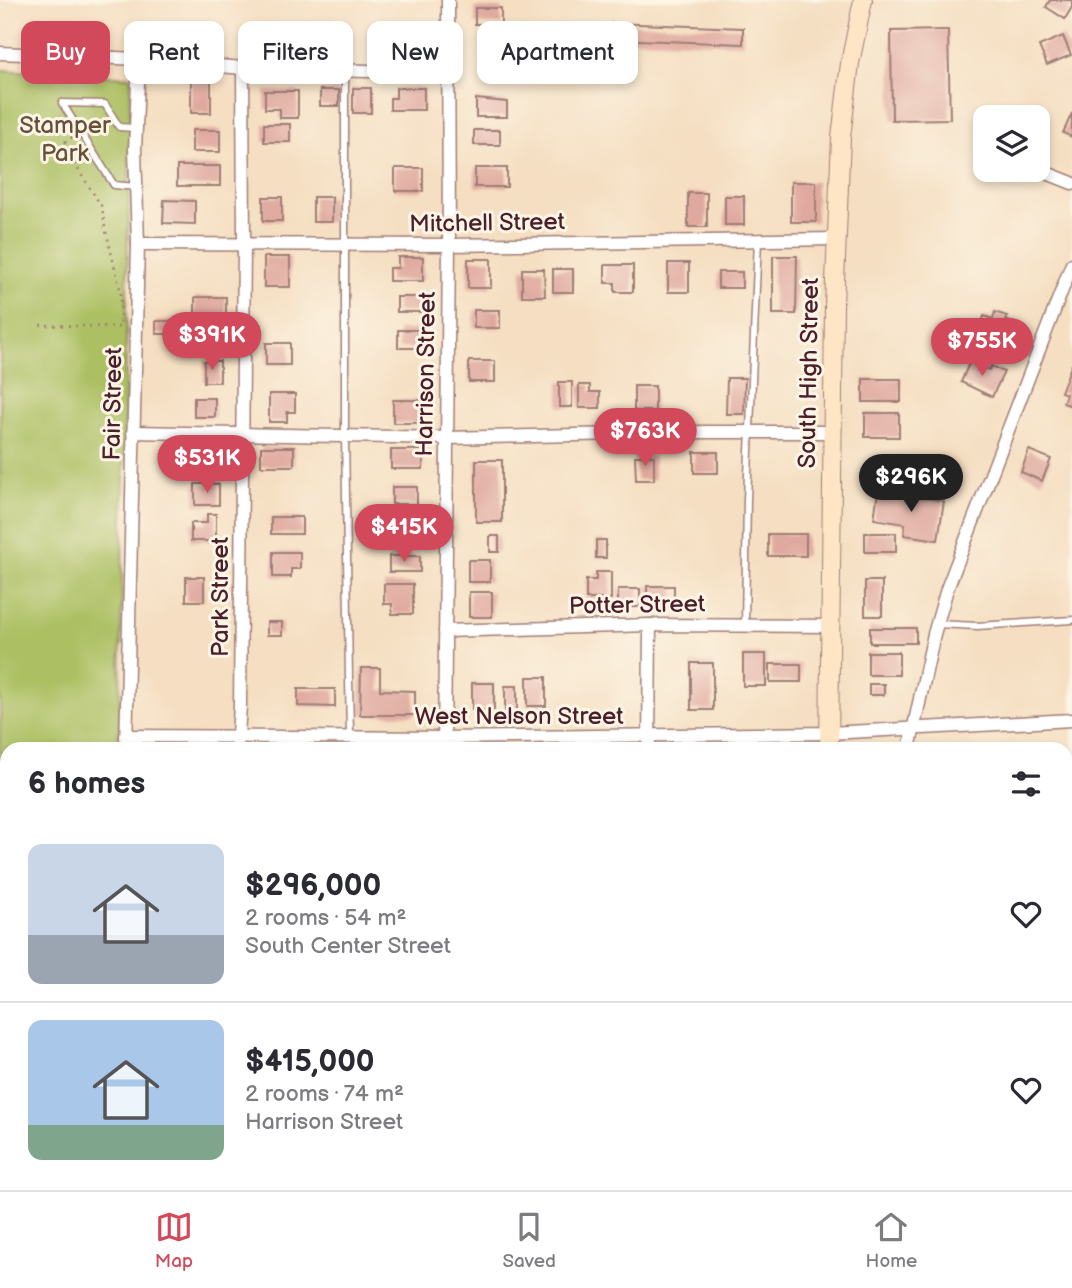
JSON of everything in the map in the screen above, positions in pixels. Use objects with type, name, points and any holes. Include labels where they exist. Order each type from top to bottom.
[{"type":"main road","name":"South High Street","points":[[829,741],[837,239],[842,121],[863,0]]},
{"type":"street","name":"Harrison Street","points":[[448,0],[448,21]]},
{"type":"street","points":[[0,53],[124,58]]},
{"type":"street","name":"Fair Street","points":[[126,742],[138,244],[138,84]]},
{"type":"street","name":"Park Street","points":[[237,742],[240,706],[243,84]]},
{"type":"street","name":"Harrison Street","points":[[444,742],[448,84]]},
{"type":"street","points":[[1050,174],[1072,183]]},
{"type":"street","name":"Mitchell Street","points":[[138,244],[449,245],[837,239]]},
{"type":"street","points":[[910,742],[947,589],[1072,264]]},
{"type":"street","points":[[133,432],[447,438],[833,432]]},
{"type":"street","points":[[649,742],[650,625]]},
{"type":"street","name":"Potter Street","points":[[445,631],[650,625],[830,626]]},
{"type":"street","name":"West Nelson Street","points":[[649,742],[829,741],[913,729],[1072,720]]},
{"type":"street","name":"West Nelson Street","points":[[256,742],[350,737],[428,742]]},
{"type":"lane","points":[[345,84],[345,436],[350,737]]},
{"type":"lane","points":[[136,128],[119,127],[105,104],[62,103],[114,186],[136,187]]},
{"type":"lane","points":[[746,625],[749,432],[758,240]]},
{"type":"lane","points":[[937,624],[977,626],[1072,620]]},
{"type":"path","points":[[40,325],[120,327],[121,293],[102,207],[62,144],[80,132]]},
{"type":"green space","name":"Stamper Park","points":[[0,70],[21,71],[21,84],[110,84],[110,76],[124,77],[124,84],[131,84],[119,742],[0,742]]},
{"type":"building","points":[[1050,0],[1072,0],[1072,7],[1065,19],[1046,7]]},
{"type":"building","points":[[475,8],[501,8],[501,21],[477,21],[475,24]]},
{"type":"building","points":[[638,24],[743,28],[743,44],[638,40]]},
{"type":"building","points":[[948,30],[950,119],[892,120],[891,31]]},
{"type":"building","points":[[1063,36],[1071,55],[1047,65],[1039,46]]},
{"type":"building","points":[[191,84],[211,84],[211,113],[191,113]]},
{"type":"building","points":[[353,88],[371,88],[371,113],[353,113]]},
{"type":"building","points":[[396,88],[424,88],[424,110],[390,110],[390,98],[396,98]]},
{"type":"building","points":[[320,90],[339,90],[339,106],[320,106]]},
{"type":"building","points":[[265,91],[298,91],[298,118],[280,118],[280,109],[265,109]]},
{"type":"building","points":[[476,99],[507,102],[507,117],[476,117]]},
{"type":"building","points":[[1072,113],[1072,137],[1063,133]]},
{"type":"building","points":[[264,124],[290,124],[290,142],[264,142]]},
{"type":"building","points":[[192,130],[220,130],[220,152],[192,152]]},
{"type":"building","points":[[474,130],[500,130],[500,145],[474,145]]},
{"type":"building","points":[[177,166],[220,166],[220,186],[177,186]]},
{"type":"building","points":[[395,168],[423,168],[423,191],[395,191]]},
{"type":"building","points":[[475,168],[507,168],[507,187],[475,187]]},
{"type":"building","points":[[791,182],[816,182],[816,222],[791,222]]},
{"type":"building","points":[[688,193],[707,193],[707,227],[688,227]]},
{"type":"building","points":[[725,196],[744,196],[744,225],[725,225]]},
{"type":"building","points":[[263,197],[282,197],[282,221],[263,221]]},
{"type":"building","points":[[313,197],[332,197],[332,222],[313,222]]},
{"type":"building","points":[[164,200],[195,201],[195,224],[163,223]]},
{"type":"building","points":[[773,256],[797,256],[796,314],[773,314]]},
{"type":"building","points":[[264,257],[290,257],[290,287],[264,287]]},
{"type":"building","points":[[398,257],[423,257],[423,281],[389,281],[389,268],[398,268]]},
{"type":"building","points":[[468,259],[491,259],[491,288],[468,288]]},
{"type":"building","points":[[668,263],[689,263],[689,292],[668,292]]},
{"type":"building","points":[[605,265],[633,265],[633,292],[615,292],[615,283],[605,283]]},
{"type":"building","points":[[522,269],[544,269],[545,296],[522,296]]},
{"type":"building","points":[[553,269],[573,269],[573,292],[553,292]]},
{"type":"building","points":[[718,272],[742,272],[742,288],[718,288]]},
{"type":"building","points":[[195,297],[226,297],[226,316],[195,316]]},
{"type":"building","points":[[397,297],[423,297],[423,312],[397,312]]},
{"type":"building","points":[[474,310],[500,310],[500,328],[474,328]]},
{"type":"building","points":[[995,312],[1007,316],[1005,320],[1020,325],[1015,338],[1008,336],[1006,343],[996,340],[998,334],[980,328],[984,316],[993,319]]},
{"type":"building","points":[[156,321],[185,321],[185,334],[156,334]]},
{"type":"building","points":[[398,330],[422,330],[422,348],[398,348]]},
{"type":"building","points":[[187,333],[226,333],[226,351],[187,351]]},
{"type":"building","points":[[266,343],[290,343],[290,365],[266,365]]},
{"type":"building","points":[[204,361],[220,361],[220,382],[204,382]]},
{"type":"building","points":[[469,361],[495,361],[495,382],[469,382]]},
{"type":"building","points":[[970,361],[989,370],[991,366],[1004,372],[992,397],[961,382]]},
{"type":"building","points":[[1072,364],[1072,406],[1063,403],[1066,394],[1061,392]]},
{"type":"building","points":[[727,378],[745,378],[744,414],[726,414]]},
{"type":"building","points":[[863,379],[901,379],[901,402],[863,402]]},
{"type":"building","points":[[559,382],[572,382],[572,407],[559,407]]},
{"type":"building","points":[[579,385],[590,385],[590,392],[600,392],[600,408],[579,408]]},
{"type":"building","points":[[634,386],[655,386],[655,411],[634,411]]},
{"type":"building","points":[[269,394],[295,394],[295,412],[287,412],[287,422],[269,422]]},
{"type":"building","points":[[194,398],[215,398],[215,417],[194,417]]},
{"type":"building","points":[[393,400],[422,400],[422,423],[393,423]]},
{"type":"building","points":[[865,413],[899,413],[899,437],[865,437]]},
{"type":"building","points":[[261,447],[294,447],[294,466],[261,466]]},
{"type":"building","points":[[188,448],[215,448],[215,475],[197,475],[197,464],[188,464]]},
{"type":"building","points":[[391,450],[423,450],[423,469],[391,469]]},
{"type":"building","points":[[1029,450],[1051,459],[1042,481],[1021,472]]},
{"type":"building","points":[[694,452],[718,452],[718,473],[694,473]]},
{"type":"building","points":[[635,456],[654,456],[654,480],[636,480]]},
{"type":"building","points":[[476,460],[502,460],[502,522],[476,522]]},
{"type":"building","points":[[195,484],[219,484],[219,505],[195,505]]},
{"type":"building","points":[[392,487],[417,487],[417,504],[392,504]]},
{"type":"building","points":[[878,491],[944,501],[938,540],[904,535],[905,524],[874,519]]},
{"type":"building","points":[[207,514],[216,514],[216,541],[191,541],[191,523],[207,523]]},
{"type":"building","points":[[271,517],[302,517],[302,534],[271,534]]},
{"type":"building","points":[[380,521],[409,521],[409,539],[380,539]]},
{"type":"building","points":[[865,533],[896,533],[896,552],[865,552]]},
{"type":"building","points":[[768,534],[806,534],[806,556],[768,556]]},
{"type":"building","points":[[490,536],[499,536],[499,552],[490,552]]},
{"type":"building","points":[[596,540],[606,540],[606,558],[596,558]]},
{"type":"building","points":[[273,552],[300,552],[300,569],[291,569],[291,577],[273,577]]},
{"type":"building","points":[[389,556],[420,556],[420,572],[389,572]]},
{"type":"building","points":[[468,560],[490,560],[490,582],[468,582]]},
{"type":"building","points":[[596,572],[611,572],[611,599],[586,599],[586,580],[596,580]]},
{"type":"building","points":[[186,577],[204,577],[204,601],[186,601]]},
{"type":"building","points":[[865,581],[882,581],[882,616],[865,616]]},
{"type":"building","points":[[384,584],[413,584],[413,614],[392,614],[392,604],[384,604]]},
{"type":"building","points":[[647,586],[674,586],[674,607],[647,607]]},
{"type":"building","points":[[618,589],[640,589],[640,607],[618,607]]},
{"type":"building","points":[[469,592],[492,592],[492,617],[469,617]]},
{"type":"building","points":[[267,622],[282,622],[282,635],[267,635]]},
{"type":"building","points":[[870,628],[916,628],[916,643],[870,643]]},
{"type":"building","points":[[868,652],[899,652],[899,675],[868,675]]},
{"type":"building","points":[[743,654],[766,654],[766,686],[743,686]]},
{"type":"building","points":[[691,663],[713,663],[713,710],[691,710]]},
{"type":"building","points":[[770,664],[801,664],[801,682],[770,682]]},
{"type":"building","points":[[361,668],[380,668],[380,690],[415,691],[415,715],[360,715]]},
{"type":"building","points":[[527,677],[546,677],[546,706],[527,706]]},
{"type":"building","points":[[472,683],[494,683],[494,710],[472,710]]},
{"type":"building","points":[[869,684],[884,684],[884,695],[869,695]]},
{"type":"building","points":[[505,686],[517,686],[517,713],[505,713]]},
{"type":"building","points":[[298,689],[335,689],[335,707],[298,706]]}]
